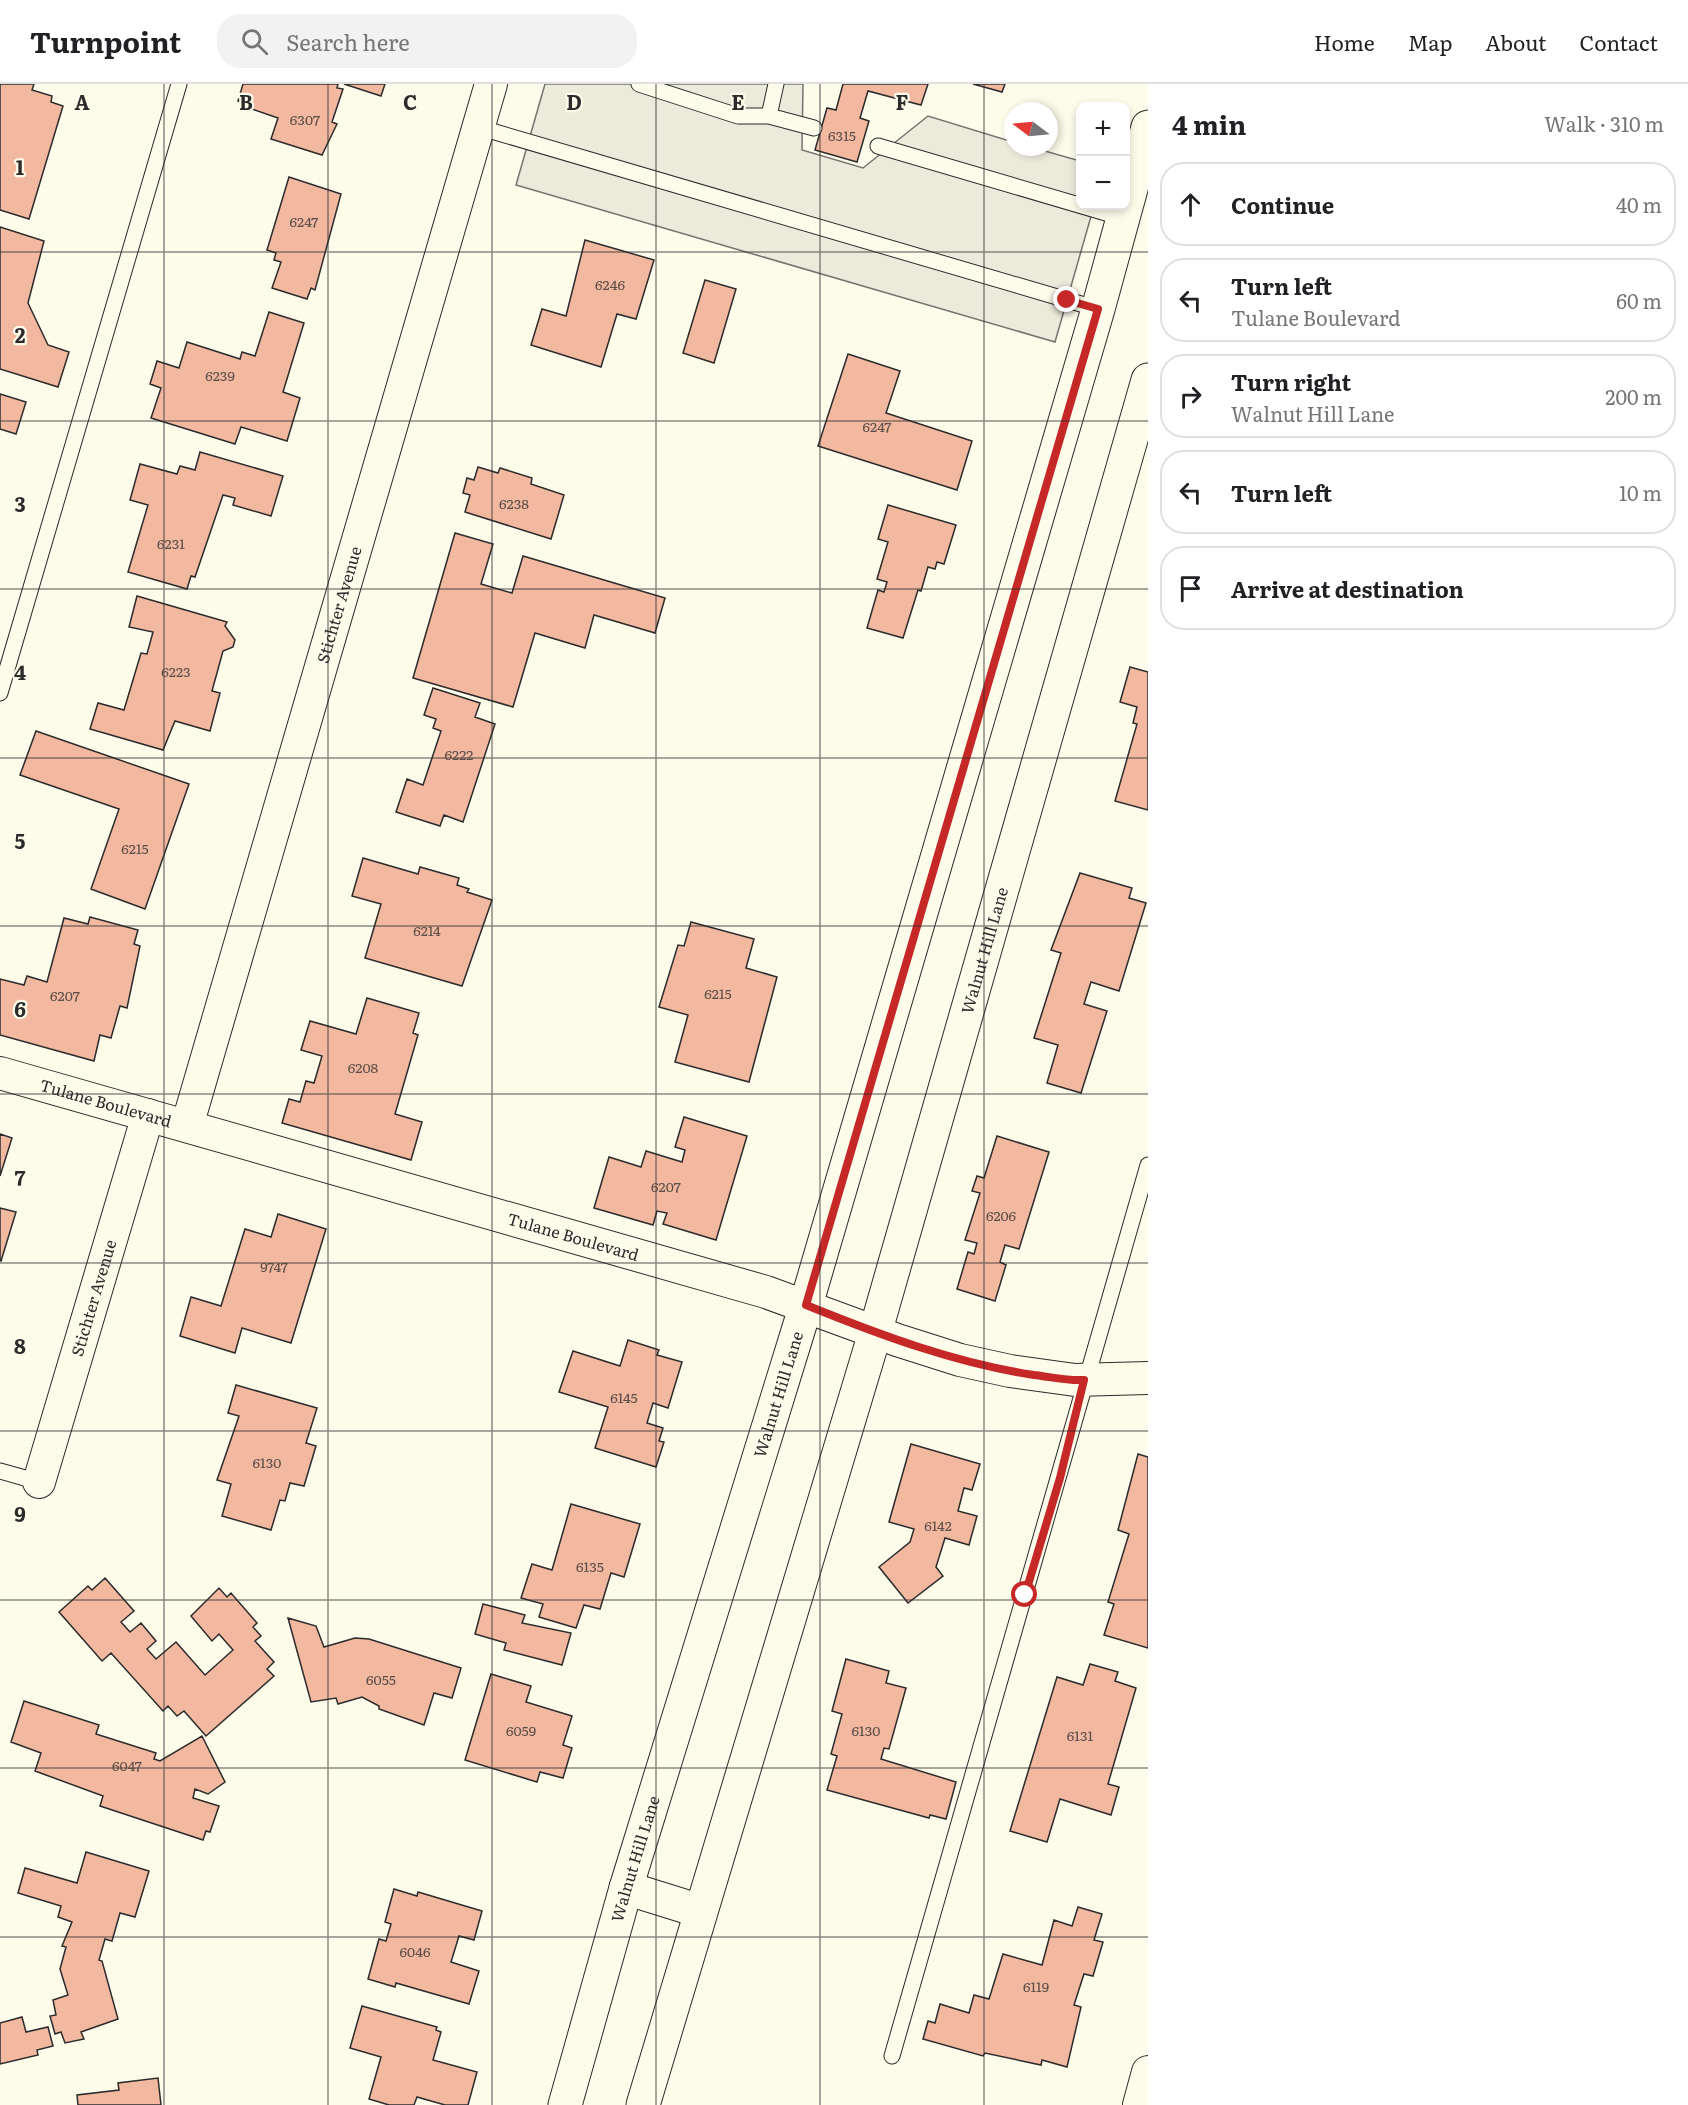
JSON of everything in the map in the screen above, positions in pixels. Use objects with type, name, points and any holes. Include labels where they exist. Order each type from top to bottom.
[{"type":"main road","name":"Walnut Hill Lane","points":[[565,2105],[626,1888],[806,1305],[1098,309],[1136,222],[1148,127]]},
{"type":"main road","name":"Walnut Hill Lane","points":[[643,2105],[875,1333],[1148,380]]},
{"type":"main road","points":[[626,1888],[700,1911]]},
{"type":"street","name":"Stichter Avenue","points":[[187,1126],[491,84]]},
{"type":"street","name":"Tulane Boulevard","points":[[0,1073],[806,1305],[875,1333],[960,1360],[1010,1371],[1084,1380],[1148,1378]]},
{"type":"street","name":"Stichter Avenue","points":[[39,1482],[148,1115]]},
{"type":"street","points":[[1138,2105],[1148,2072]]},
{"type":"lane","points":[[0,693],[179,84]]},
{"type":"lane","points":[[639,84],[738,116],[769,116],[814,128]]},
{"type":"lane","points":[[769,116],[776,84]]},
{"type":"lane","points":[[478,127],[1098,309]]},
{"type":"lane","points":[[878,146],[1136,222]]},
{"type":"lane","points":[[892,2056],[986,1725],[1060,1478],[1084,1380],[1148,1165]]},
{"type":"lane","points":[[0,1471],[39,1482]]},
{"type":"shaded area","points":[[545,84],[803,84],[802,150],[863,168],[928,116],[1004,139],[1004,156],[1058,155],[1076,160],[1076,210],[1093,210],[1055,342],[516,185]]},
{"type":"building","points":[[0,84],[34,84],[32,90],[52,96],[51,102],[63,106],[29,219],[0,210]]},
{"type":"building","points":[[243,84],[338,84],[337,88],[343,89],[332,122],[337,124],[322,155],[271,139],[278,118],[249,108],[251,105],[238,101]]},
{"type":"building","points":[[344,84],[385,84],[381,96]]},
{"type":"building","points":[[843,84],[928,84],[921,105],[868,91],[860,118],[869,121],[857,162],[815,150],[827,108],[836,110]]},
{"type":"building","points":[[973,84],[1005,84],[1002,92]]},
{"type":"building","points":[[289,177],[341,194],[315,290],[311,288],[307,299],[272,288],[281,262],[274,260],[276,253],[267,250]]},
{"type":"building","points":[[0,227],[44,241],[28,303],[48,345],[69,352],[58,387],[0,369]]},
{"type":"building","points":[[585,240],[654,260],[636,319],[617,314],[601,367],[531,345],[542,309],[566,316]]},
{"type":"building","points":[[705,280],[736,289],[714,363],[683,353]]},
{"type":"building","points":[[269,312],[304,323],[283,392],[300,398],[287,441],[241,427],[235,444],[151,418],[161,388],[150,384],[157,361],[179,368],[187,342],[240,359],[242,352],[255,356]]},
{"type":"building","points":[[848,354],[900,371],[886,413],[972,441],[957,490],[818,446]]},
{"type":"building","points":[[0,394],[26,402],[16,434],[0,429]]},
{"type":"building","points":[[200,452],[283,476],[271,516],[233,505],[235,498],[223,495],[195,577],[191,576],[187,589],[128,572],[148,505],[130,500],[140,464],[177,474],[180,466],[195,470]]},
{"type":"building","points":[[478,467],[498,473],[500,468],[532,478],[531,484],[564,495],[551,539],[465,512],[470,495],[463,493],[467,478],[474,480]]},
{"type":"building","points":[[888,505],[956,525],[944,564],[937,562],[935,569],[928,567],[903,638],[867,628],[878,590],[884,592],[887,582],[877,579],[888,542],[878,539]]},
{"type":"building","points":[[455,533],[493,544],[481,584],[512,593],[523,556],[665,598],[655,633],[594,615],[585,648],[535,633],[513,707],[413,678]]},
{"type":"building","points":[[137,596],[227,622],[225,626],[235,640],[233,647],[223,651],[212,691],[220,693],[210,731],[175,721],[163,750],[90,729],[98,703],[124,710],[141,653],[147,654],[153,632],[129,627]]},
{"type":"building","points":[[1130,667],[1148,672],[1148,810],[1115,801],[1137,724],[1133,723],[1137,707],[1120,702]]},
{"type":"building","points":[[433,688],[480,703],[475,717],[495,724],[463,822],[444,815],[440,826],[396,812],[407,779],[423,785],[441,731],[433,728],[436,719],[424,715]]},
{"type":"building","points":[[36,731],[189,784],[145,909],[91,889],[119,809],[20,775]]},
{"type":"building","points":[[363,858],[418,874],[420,867],[459,878],[457,885],[469,889],[467,892],[492,900],[462,986],[365,958],[381,904],[352,896]]},
{"type":"building","points":[[1080,873],[1132,888],[1129,898],[1146,903],[1119,991],[1091,982],[1084,1004],[1107,1011],[1081,1093],[1047,1083],[1058,1045],[1034,1038],[1061,953],[1051,950]]},
{"type":"building","points":[[90,917],[138,930],[134,944],[140,946],[127,1008],[120,1006],[111,1038],[100,1035],[94,1061],[0,1035],[0,979],[24,985],[27,976],[47,982],[64,918],[88,924]]},
{"type":"building","points":[[691,922],[754,939],[746,968],[777,977],[749,1082],[675,1062],[688,1015],[659,1007],[678,945],[684,946]]},
{"type":"building","points":[[367,998],[419,1013],[413,1033],[418,1035],[395,1114],[422,1122],[411,1160],[282,1123],[289,1099],[300,1102],[306,1081],[314,1083],[322,1056],[301,1050],[310,1021],[356,1034]]},
{"type":"building","points":[[684,1117],[747,1136],[716,1240],[663,1224],[667,1213],[657,1211],[653,1225],[594,1208],[609,1157],[641,1167],[646,1151],[682,1162],[685,1150],[675,1147]]},
{"type":"building","points":[[0,1134],[12,1138],[0,1176]]},
{"type":"building","points":[[997,1136],[1049,1152],[1019,1249],[1005,1245],[1000,1262],[1006,1265],[995,1301],[957,1289],[968,1252],[974,1254],[977,1243],[965,1240],[980,1193],[972,1191],[977,1176],[984,1178]]},
{"type":"building","points":[[0,1208],[16,1212],[1,1261],[0,1260]]},
{"type":"building","points":[[278,1214],[326,1229],[291,1343],[242,1328],[235,1353],[180,1336],[191,1297],[221,1306],[245,1229],[271,1237]]},
{"type":"building","points":[[628,1340],[659,1350],[657,1355],[682,1362],[668,1408],[653,1403],[647,1423],[663,1428],[659,1441],[664,1442],[656,1467],[595,1448],[608,1407],[559,1392],[573,1351],[620,1366]]},
{"type":"building","points":[[236,1385],[317,1408],[306,1443],[316,1446],[304,1486],[290,1483],[285,1501],[280,1500],[271,1530],[222,1516],[231,1484],[217,1480],[239,1416],[228,1413]]},
{"type":"building","points":[[911,1444],[980,1464],[972,1490],[964,1488],[958,1511],[977,1516],[969,1545],[945,1538],[936,1567],[943,1576],[908,1603],[879,1567],[910,1542],[914,1529],[889,1522]]},
{"type":"building","points":[[1138,1454],[1148,1457],[1148,1648],[1104,1635],[1114,1604],[1108,1602],[1129,1534],[1118,1530]]},
{"type":"building","points":[[571,1504],[640,1524],[624,1577],[611,1573],[600,1609],[584,1605],[576,1628],[539,1617],[543,1604],[521,1598],[532,1564],[552,1570]]},
{"type":"building","points":[[105,1578],[134,1611],[121,1622],[130,1632],[141,1623],[156,1641],[147,1649],[156,1659],[176,1642],[205,1675],[233,1650],[219,1634],[212,1641],[191,1616],[219,1588],[227,1597],[231,1593],[257,1623],[253,1627],[261,1636],[255,1641],[274,1662],[267,1669],[274,1676],[206,1736],[184,1711],[177,1716],[168,1706],[163,1711],[111,1653],[102,1661],[59,1612],[88,1586],[92,1590]]},
{"type":"building","points":[[483,1604],[525,1615],[522,1623],[571,1633],[562,1665],[504,1650],[506,1643],[475,1634]]},
{"type":"building","points":[[288,1618],[316,1626],[324,1647],[355,1638],[369,1639],[461,1668],[452,1698],[434,1693],[424,1725],[379,1709],[379,1706],[362,1697],[338,1704],[336,1698],[311,1702]]},
{"type":"building","points":[[846,1659],[889,1671],[886,1683],[906,1688],[889,1749],[884,1748],[881,1759],[956,1782],[946,1819],[930,1815],[929,1818],[827,1790],[837,1756],[831,1754],[842,1714],[832,1711]]},
{"type":"building","points":[[1090,1664],[1118,1672],[1115,1681],[1136,1688],[1108,1784],[1119,1787],[1111,1815],[1060,1799],[1047,1842],[1010,1831],[1057,1677],[1083,1685]]},
{"type":"building","points":[[491,1674],[531,1686],[526,1702],[572,1716],[563,1745],[572,1748],[563,1778],[540,1772],[537,1782],[465,1760]]},
{"type":"building","points":[[24,1701],[99,1725],[96,1734],[156,1753],[154,1759],[160,1761],[202,1736],[225,1782],[208,1794],[195,1789],[193,1798],[219,1806],[210,1832],[206,1831],[203,1840],[100,1806],[103,1796],[35,1771],[41,1753],[11,1742]]},
{"type":"building","points":[[86,1852],[149,1871],[135,1917],[120,1913],[112,1941],[105,1939],[99,1960],[102,1961],[118,2019],[81,2032],[84,2039],[65,2043],[61,2032],[55,2034],[50,2016],[56,2015],[53,2000],[68,1995],[60,1969],[66,1947],[62,1946],[72,1922],[58,1917],[61,1906],[18,1893],[25,1868],[77,1883]]},
{"type":"building","points":[[394,1889],[417,1896],[418,1892],[482,1911],[474,1940],[459,1936],[451,1962],[479,1971],[469,2004],[396,1983],[395,1987],[368,1979],[379,1939],[386,1941],[391,1924],[385,1922]]},
{"type":"building","points":[[1078,1907],[1102,1914],[1094,1940],[1103,1942],[1093,1976],[1084,1974],[1074,2005],[1081,2007],[1067,2067],[1042,2060],[1041,2065],[985,2053],[983,2056],[923,2039],[928,2021],[935,2023],[940,2004],[969,2013],[974,1995],[989,1999],[1003,1954],[1042,1965],[1054,1920],[1072,1926]]},
{"type":"building","points":[[362,2006],[437,2027],[436,2030],[441,2032],[433,2060],[477,2072],[468,2105],[445,2105],[417,2097],[414,2105],[389,2105],[369,2099],[381,2057],[350,2048]]},
{"type":"building","points":[[22,2017],[26,2032],[48,2027],[53,2046],[37,2050],[38,2055],[0,2064],[0,2023]]},
{"type":"building","points":[[158,2078],[161,2105],[78,2105],[77,2095],[119,2090],[118,2083]]},
{"type":"route","points":[[1025,1595],[1060,1478],[1084,1380],[1010,1371],[960,1360],[875,1333],[806,1305],[1098,309],[1067,300]]}]
